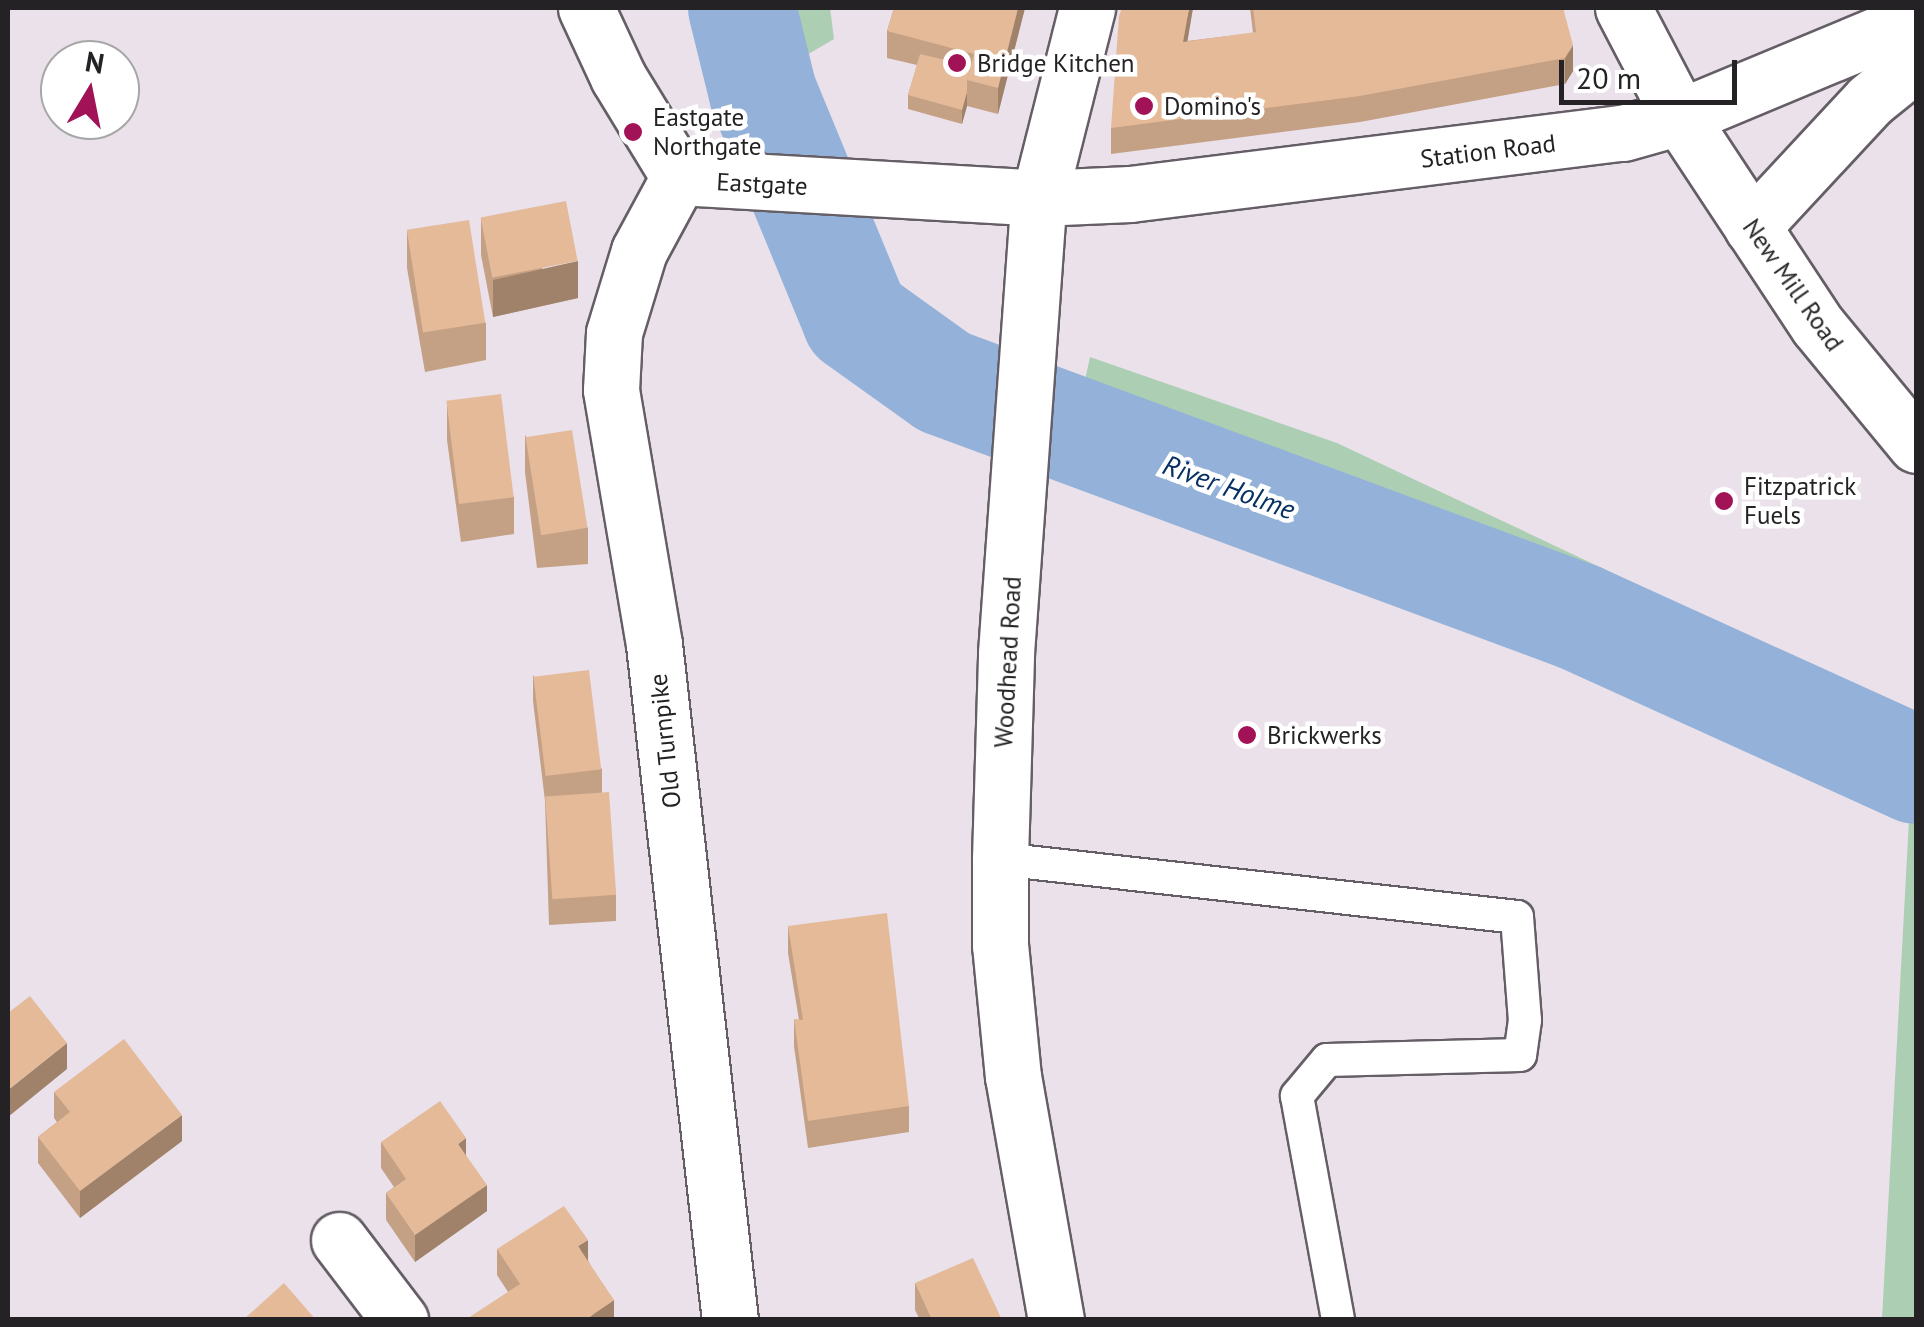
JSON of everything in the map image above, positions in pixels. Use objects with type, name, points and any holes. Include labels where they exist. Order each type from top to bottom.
[{"type":"street","points":[[586,8],[618,78],[704,181]]},
{"type":"street","name":"Woodhead Road","points":[[1056,1320],[1013,1076],[1000,858],[1006,653],[1040,198],[1087,8]]},
{"type":"street","name":"New Mill Road","points":[[1624,8],[1680,117],[1818,326],[1916,444]]},
{"type":"street","name":"Station Road","points":[[1040,198],[1130,194],[1623,134],[1680,117],[1916,19]]},
{"type":"street","points":[[1752,227],[1870,100],[1916,64]]},
{"type":"street","name":"Eastgate","points":[[704,181],[1040,198]]},
{"type":"street","name":"Old Turnpike","points":[[704,181],[639,251],[614,334],[612,390],[654,644],[730,1320]]},
{"type":"street","points":[[339,1240],[400,1320]]},
{"type":"lane","points":[[1000,858],[1517,917],[1525,1020],[1520,1055],[1327,1060],[1297,1096],[1338,1320]]},
{"type":"green space","points":[[700,8],[830,8],[834,39],[723,104]]},
{"type":"green space","points":[[1090,357],[1337,443],[1916,716],[1916,1319],[1882,1319],[1909,820],[1744,722],[1499,624],[1065,472]]},
{"type":"building","points":[[894,8],[1018,8],[998,88],[967,80],[974,54],[887,31]]},
{"type":"building","points":[[1122,8],[1189,8],[1183,42],[1256,32],[1253,8],[1563,8],[1573,45],[1565,58],[1360,96],[1111,128]]},
{"type":"building","points":[[920,54],[971,66],[962,110],[908,95]]},
{"type":"building","points":[[566,201],[578,261],[492,277],[481,218]]},
{"type":"building","points":[[469,220],[485,323],[423,333],[407,230]]},
{"type":"building","points":[[501,394],[514,497],[459,504],[446,401]]},
{"type":"building","points":[[572,430],[587,528],[541,535],[526,437]]},
{"type":"building","points":[[589,670],[601,769],[546,776],[533,677]]},
{"type":"building","points":[[609,792],[616,895],[552,899],[545,796]]},
{"type":"building","points":[[887,913],[909,1106],[808,1121],[794,1019],[803,1020],[788,926]]},
{"type":"building","points":[[30,996],[67,1043],[8,1090],[8,1013]]},
{"type":"building","points":[[124,1039],[182,1115],[80,1191],[38,1137],[70,1112],[54,1092]]},
{"type":"building","points":[[440,1101],[466,1138],[458,1144],[487,1185],[415,1235],[386,1193],[406,1179],[381,1142]]},
{"type":"building","points":[[564,1206],[588,1240],[578,1246],[614,1300],[585,1320],[465,1320],[520,1284],[497,1249]]},
{"type":"building","points":[[973,1258],[1002,1320],[932,1320],[915,1283]]},
{"type":"building","points":[[284,1283],[316,1320],[243,1320]]},
{"type":"waterway","name":"River Holme","points":[[742,8],[763,93],[856,319],[944,382],[1579,617],[1916,770]]},
{"type":"waterway","points":[[1897,756],[1916,726]]},
{"type":"place","name":"Bridge Kitchen","points":[[957,63]]},
{"type":"place","name":"Domino's","points":[[1144,106]]},
{"type":"place","name":"Eastgate Northgate","points":[[633,132]]},
{"type":"place","name":"Fitzpatrick Fuels","points":[[1724,501]]},
{"type":"place","name":"Brickwerks","points":[[1247,735]]}]
